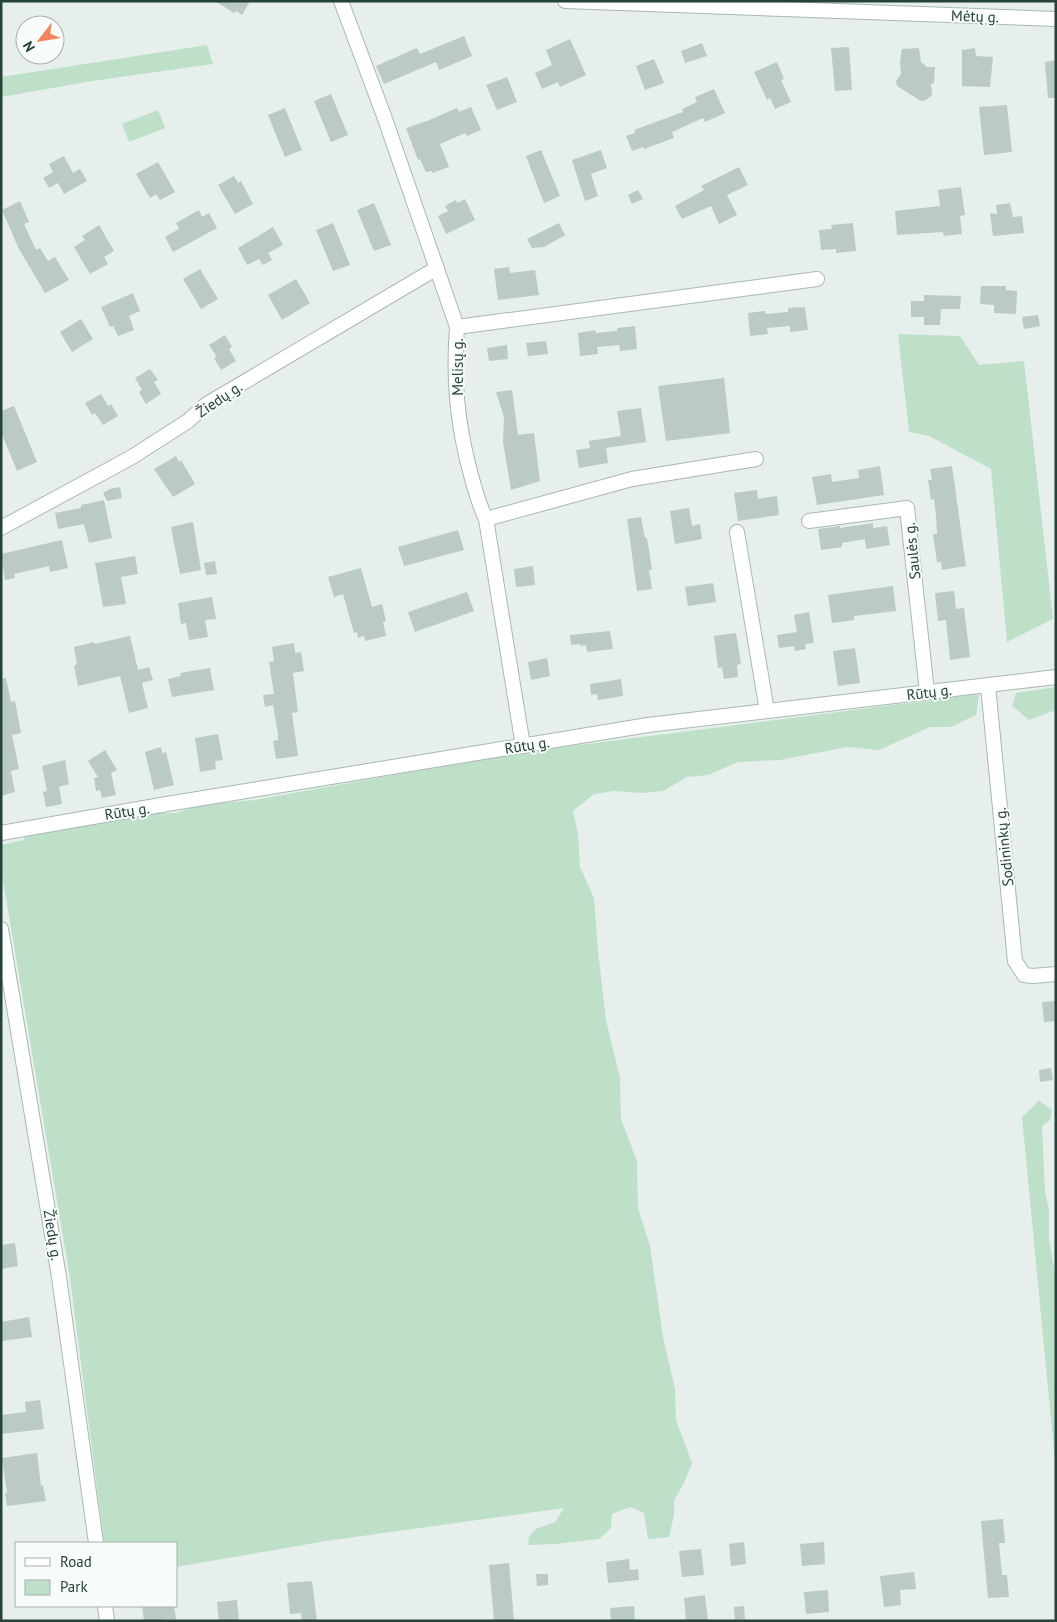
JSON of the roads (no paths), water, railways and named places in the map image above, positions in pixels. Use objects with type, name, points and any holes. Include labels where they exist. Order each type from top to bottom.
[{"type":"street","name":"Melisų g.","points":[[341,1],[384,116],[457,327],[455,355],[456,404],[467,460],[480,506],[486,519],[523,746]]},
{"type":"street","name":"Mėtų g.","points":[[565,1],[1056,19]]},
{"type":"street","name":"Žiedų g.","points":[[1,528],[132,457],[188,422],[207,404],[437,268]]},
{"type":"street","points":[[457,327],[817,279]]},
{"type":"street","points":[[486,519],[632,479],[756,459]]},
{"type":"street","name":"Saulės g.","points":[[809,521],[907,508],[927,692]]},
{"type":"street","points":[[737,532],[767,711]]},
{"type":"street","name":"Rūtų g.","points":[[1,833],[648,725],[1056,677]]},
{"type":"street","name":"Sodininkų g.","points":[[988,686],[1015,961],[1024,974],[1034,976],[1056,974]]},
{"type":"street","name":"Žiedų g.","points":[[1,929],[60,1277],[96,1542]]},
{"type":"street","points":[[105,1607],[107,1621]]}]
